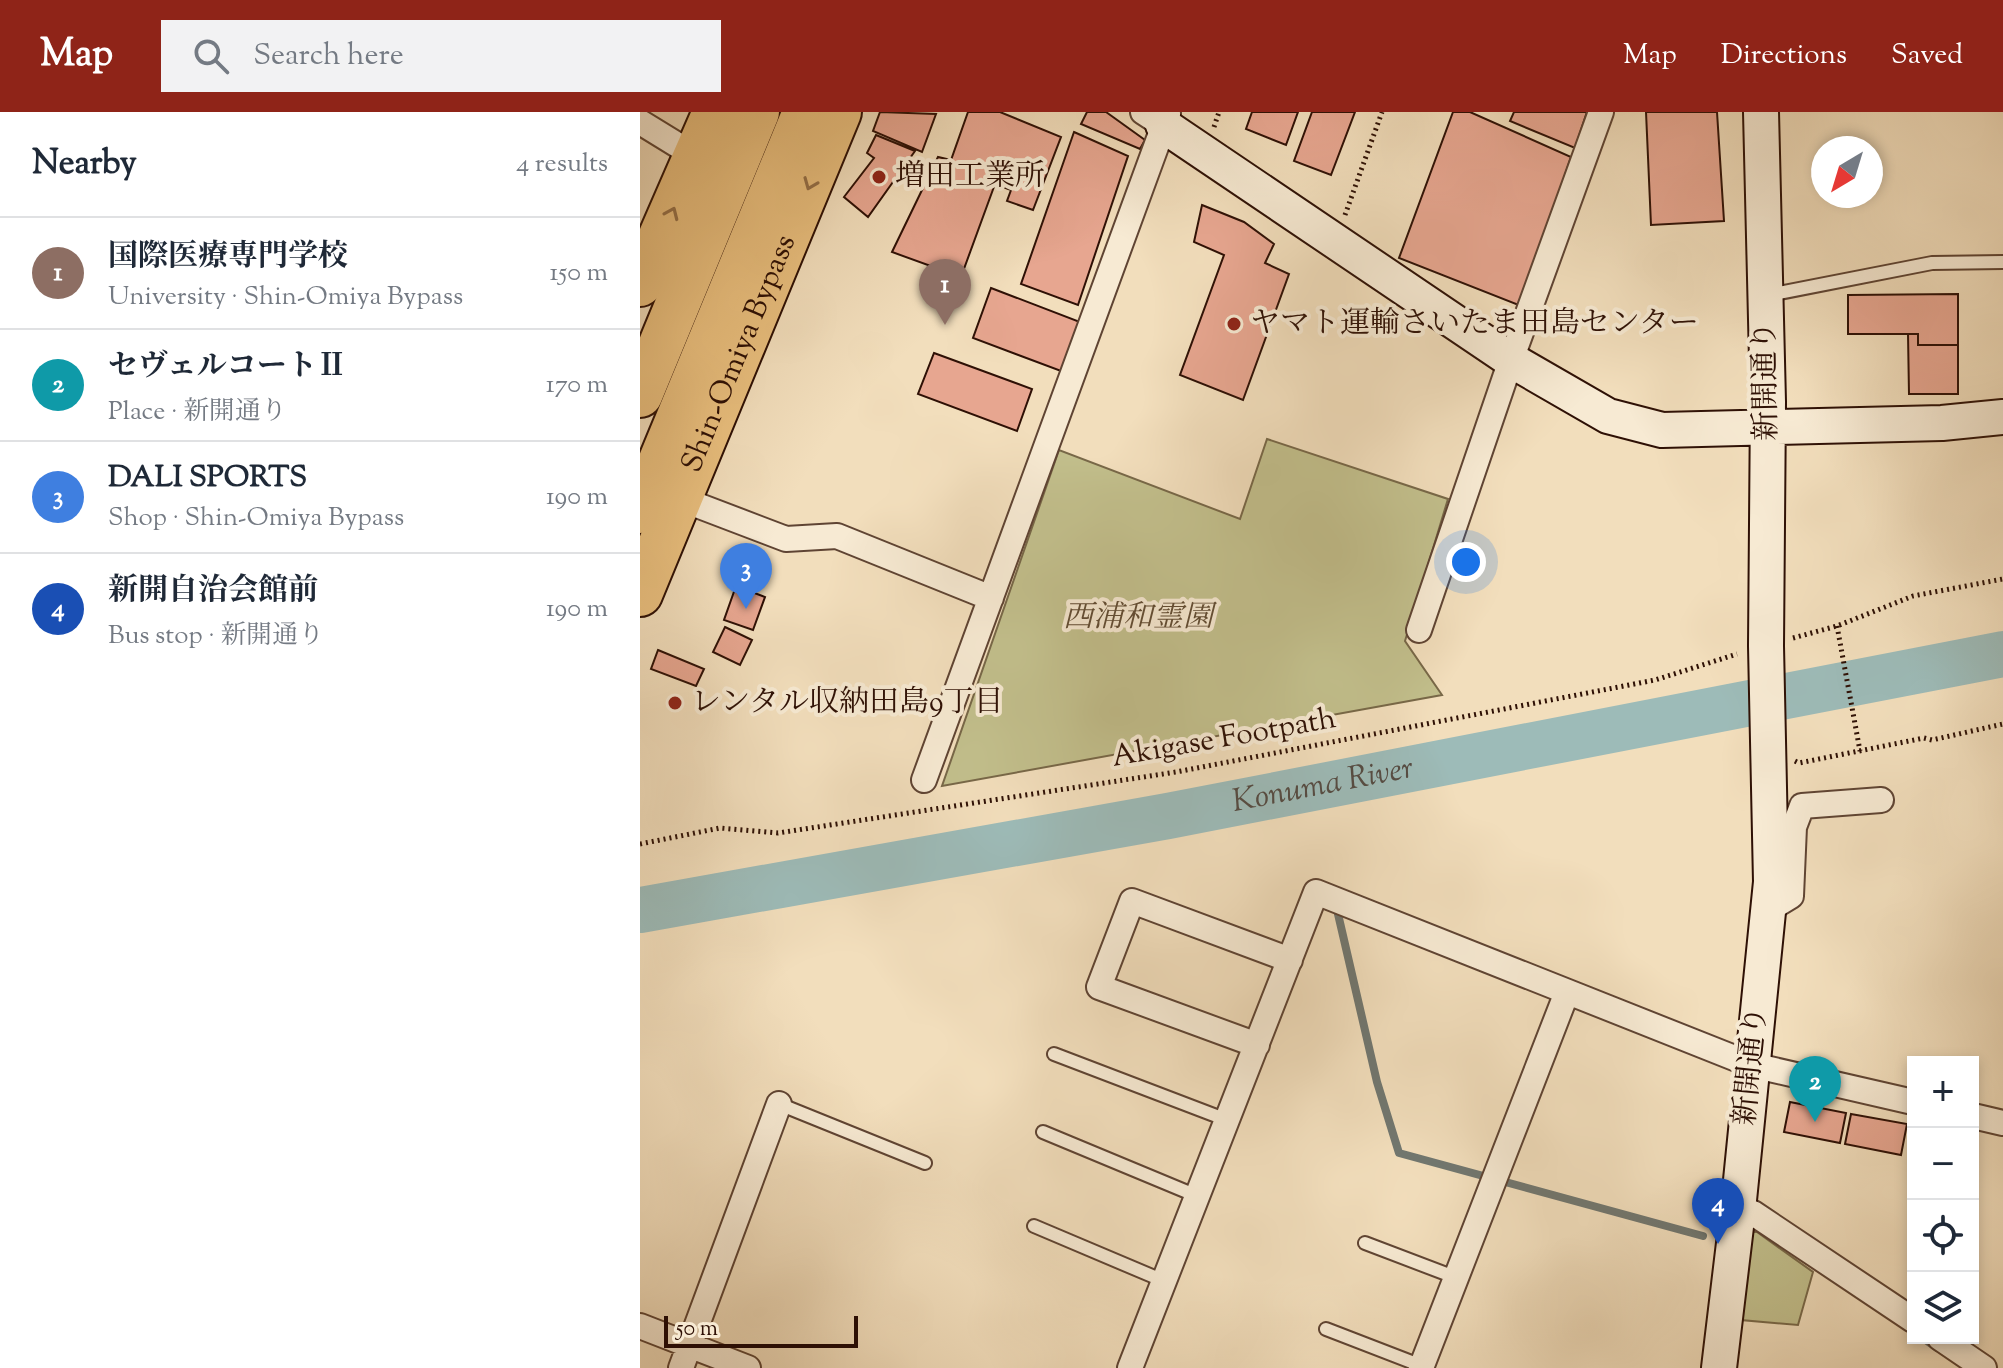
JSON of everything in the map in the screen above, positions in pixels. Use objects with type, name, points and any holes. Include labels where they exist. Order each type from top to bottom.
[{"type":"highway","points":[[640,284],[715,112]]},
{"type":"highway","points":[[640,364],[746,112]]},
{"type":"highway","points":[[640,395],[757,112]]},
{"type":"highway","points":[[640,486],[794,112]]},
{"type":"highway","name":"Shin-Omiya Bypass","points":[[640,511],[805,112]]},
{"type":"highway","name":"Shin-Omiya Bypass","points":[[640,594],[839,112]]},
{"type":"street","points":[[1419,630],[1511,360],[1601,112]]},
{"type":"street","name":"新開通り","points":[[1719,1368],[1738,1210],[1780,765],[1765,647],[1768,426],[1761,112]]},
{"type":"street","points":[[924,780],[991,598],[1158,116],[1511,360],[1608,416],[1662,430],[1942,423],[2003,417]]},
{"type":"street","points":[[640,122],[697,157]]},
{"type":"street","points":[[681,499],[786,539],[837,536],[991,598]]},
{"type":"street","points":[[1768,910],[1791,896],[1794,827],[1802,806],[1881,800]]},
{"type":"street","points":[[1130,1368],[1316,892],[1752,1065],[1907,1101]]},
{"type":"street","points":[[1257,1045],[1099,987],[1132,901],[1290,960]]},
{"type":"street","points":[[1421,1367],[1567,992]]},
{"type":"street","points":[[685,1357],[779,1104]]},
{"type":"street","points":[[1979,1117],[2003,1123]]},
{"type":"street","points":[[1738,1210],[1753,1213],[1907,1316]]},
{"type":"street","points":[[640,1326],[685,1357],[748,1368]]},
{"type":"street","points":[[1949,1344],[1984,1368]]},
{"type":"lane","points":[[1765,296],[1932,263],[2003,262]]},
{"type":"lane","points":[[1054,1054],[1227,1120]]},
{"type":"lane","points":[[779,1104],[925,1163]]},
{"type":"lane","points":[[1043,1132],[1197,1196]]},
{"type":"lane","points":[[1034,1226],[1164,1281]]},
{"type":"lane","points":[[1365,1243],[1457,1278]]},
{"type":"lane","points":[[1326,1329],[1421,1367]]},
{"type":"path","points":[[1342,224],[1382,112]]},
{"type":"path","name":"Akigase Footpath","points":[[640,844],[720,828],[778,833],[1176,772],[1655,680],[1838,629],[1913,596],[2003,579]]},
{"type":"path","points":[[1838,629],[1860,751]]},
{"type":"path","points":[[1780,765],[1924,738],[1932,740],[2003,724]]},
{"type":"green space","name":"西浦和霊園","points":[[1267,439],[1448,499],[1405,641],[1442,695],[942,786],[1059,450],[1240,519]]},
{"type":"green space","points":[[1749,1232],[1757,1232],[1813,1272],[1798,1325],[1741,1320]]},
{"type":"building","points":[[880,112],[936,114],[922,152],[873,131]]},
{"type":"building","points":[[968,112],[1000,112],[1061,137],[1033,210],[1007,201],[1011,190],[995,184],[961,277],[892,252],[938,157],[951,160]]},
{"type":"building","points":[[1087,112],[1106,112],[1145,140],[1140,149],[1081,124]]},
{"type":"building","points":[[1252,112],[1298,112],[1286,145],[1246,129]]},
{"type":"building","points":[[1312,112],[1355,112],[1331,175],[1294,161]]},
{"type":"building","points":[[1453,112],[1470,112],[1571,157],[1521,306],[1399,258]]},
{"type":"building","points":[[1514,112],[1587,112],[1575,148],[1510,121]]},
{"type":"building","points":[[1646,112],[1717,112],[1724,221],[1651,225]]},
{"type":"building","points":[[1074,132],[1128,156],[1078,305],[1021,284]]},
{"type":"building","points":[[876,135],[915,151],[868,217],[844,197],[874,158],[867,153]]},
{"type":"building","name":"ヤマト運輸さいたま田島センター","points":[[1202,205],[1244,222],[1274,244],[1265,263],[1289,274],[1243,400],[1180,375],[1224,255],[1194,242]]},
{"type":"building","points":[[991,288],[1080,322],[1061,371],[973,338]]},
{"type":"building","points":[[1958,294],[1958,345],[1918,345],[1918,334],[1848,334],[1848,295]]},
{"type":"building","points":[[1908,334],[1918,334],[1918,345],[1958,345],[1958,394],[1909,394]]},
{"type":"building","points":[[934,353],[1032,389],[1017,431],[918,394]]},
{"type":"building","points":[[736,586],[765,597],[753,630],[724,620]]},
{"type":"building","points":[[725,627],[752,640],[740,665],[713,652]]},
{"type":"building","points":[[658,650],[704,669],[696,686],[651,669]]},
{"type":"building","points":[[1790,1102],[1846,1113],[1840,1143],[1784,1132]]},
{"type":"building","points":[[1851,1114],[1907,1124],[1901,1155],[1845,1144]]},
{"type":"waterway","name":"Konuma River","points":[[640,910],[1168,816],[2003,654]]},
{"type":"waterway","points":[[1321,787],[1323,805]]},
{"type":"waterway","points":[[1338,914],[1377,1082],[1399,1153],[1703,1236]]},
{"type":"waterway","points":[[1931,1344],[1937,1348]]},
{"type":"place","name":"増田工業所","points":[[879,177]]},
{"type":"place","name":"ヤマト運輸さいたま田島センター","points":[[1234,324]]},
{"type":"place","name":"国際医療専門学校","points":[[945,325]]},
{"type":"place","name":"DALI SPORTS","points":[[746,609]]},
{"type":"place","name":"レンタル収納田島9丁目","points":[[675,703]]},
{"type":"place","name":"セヴェルコートⅡ","points":[[1815,1122]]},
{"type":"place","name":"新開自治会館前","points":[[1718,1244]]}]
